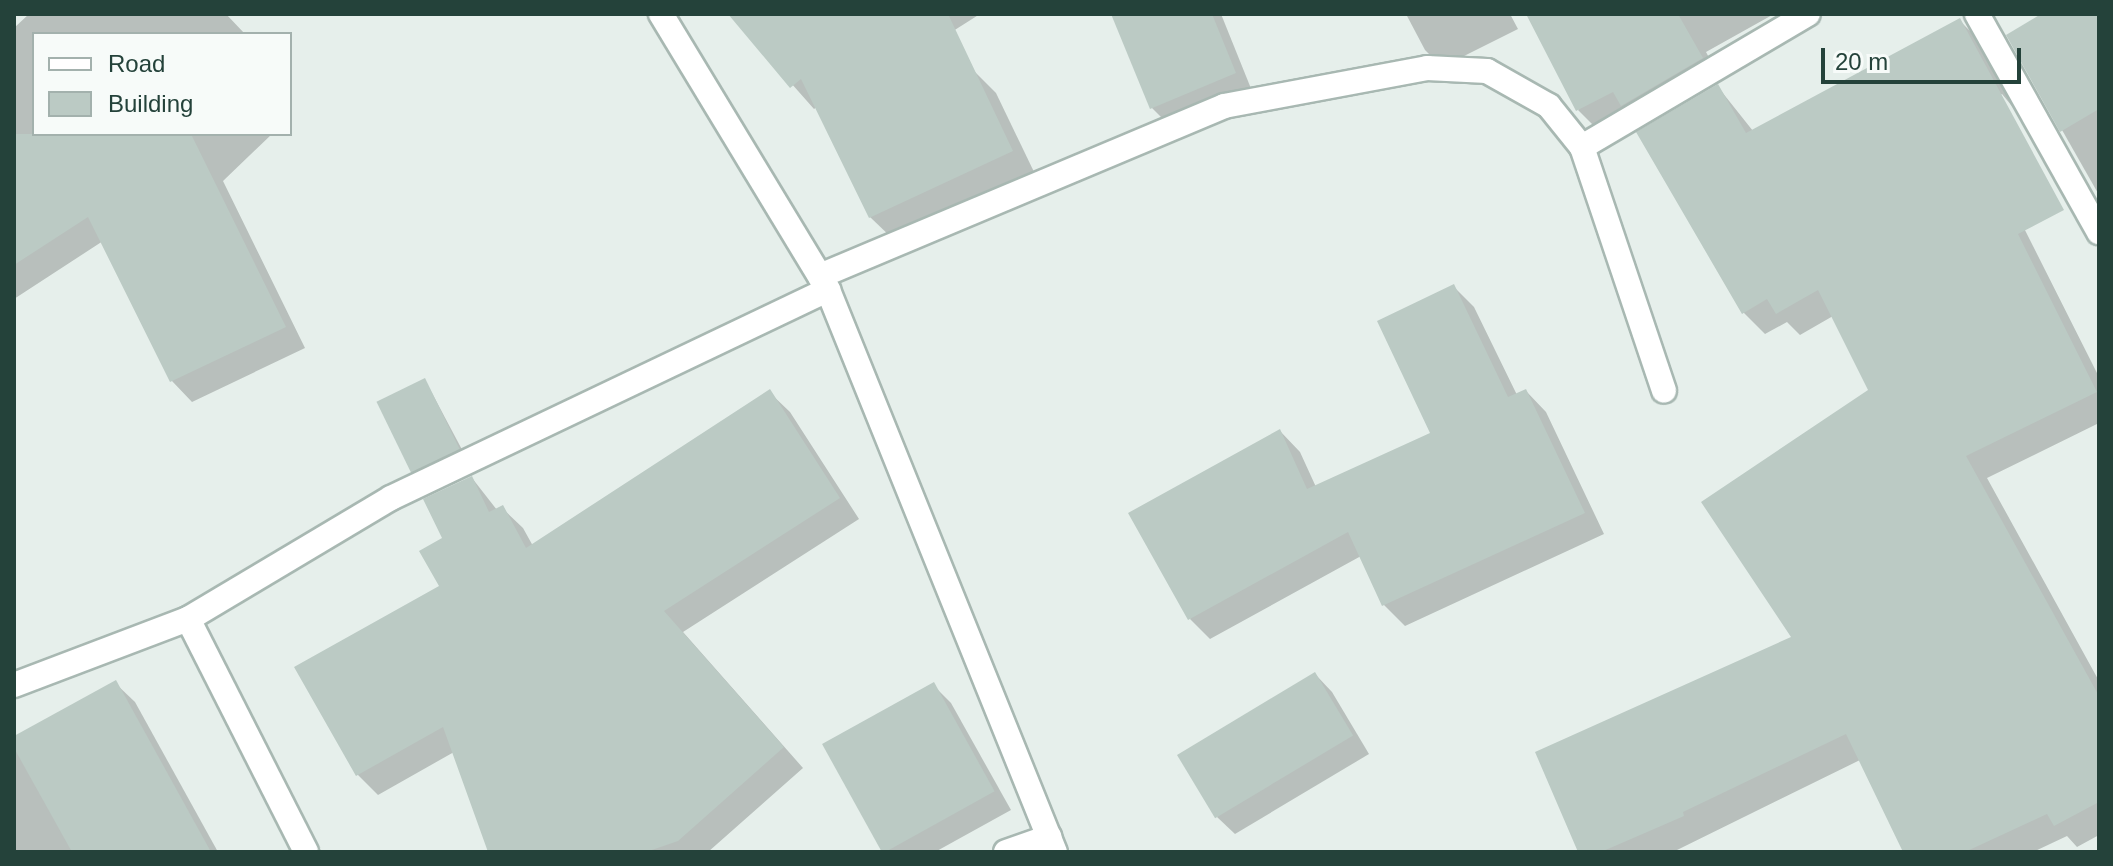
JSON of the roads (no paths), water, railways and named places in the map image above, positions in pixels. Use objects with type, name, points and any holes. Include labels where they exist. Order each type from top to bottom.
[{"type":"street","points":[[661,14],[824,283],[1052,844],[1006,852]]},
{"type":"street","points":[[1582,147],[1808,14]]},
{"type":"street","points":[[1977,14],[2099,232]]},
{"type":"street","points":[[14,685],[188,619],[391,498],[824,283],[1224,106],[1427,68],[1487,71],[1549,106],[1582,147],[1664,391]]},
{"type":"street","points":[[188,619],[306,852]]}]
